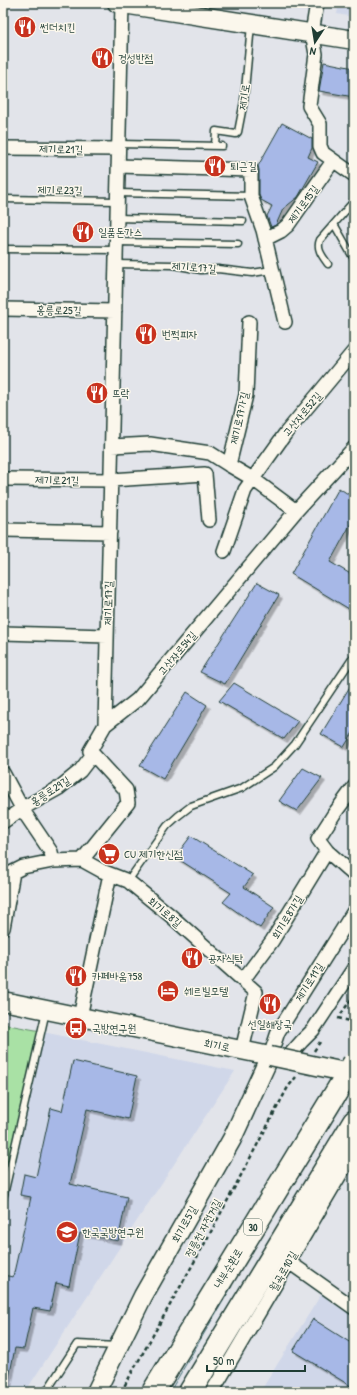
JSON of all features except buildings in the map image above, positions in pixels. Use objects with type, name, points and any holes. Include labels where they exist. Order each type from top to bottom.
[{"type":"highway","name":"내부순환로","points":[[153,1392],[354,1063]]},
{"type":"highway","points":[[190,1392],[354,1122]]},
{"type":"main road","points":[[119,3],[354,40]]},
{"type":"main road","name":"회기로","points":[[3,1001],[354,1074]]},
{"type":"main road","name":"회기로5길","points":[[96,1392],[143,1296],[278,1058]]},
{"type":"street","name":"제기로17길","points":[[105,725],[119,147],[119,3]]},
{"type":"street","points":[[317,3],[312,33],[316,54],[309,106],[320,124],[321,150],[326,156],[354,175]]},
{"type":"street","name":"제기로21길","points":[[3,148],[119,147]]},
{"type":"street","name":"제기로15길","points":[[265,239],[282,231],[288,225],[333,161]]},
{"type":"street","points":[[118,166],[251,170],[251,196],[265,239],[285,322]]},
{"type":"street","name":"홍릉로25길","points":[[3,309],[115,311]]},
{"type":"street","name":"제기로17가길","points":[[229,465],[246,395],[249,322]]},
{"type":"street","name":"고산자로52길","points":[[224,551],[245,490],[285,434],[354,351]]},
{"type":"street","points":[[112,446],[150,444],[210,452],[253,479],[296,511]]},
{"type":"street","name":"고산자로54길","points":[[93,754],[90,750],[105,725],[138,699],[296,511],[354,448]]},
{"type":"street","points":[[111,480],[205,474],[209,520]]},
{"type":"street","name":"제기로21길","points":[[3,479],[111,480]]},
{"type":"street","points":[[3,530],[110,532]]},
{"type":"street","points":[[3,632],[108,636]]},
{"type":"street","points":[[3,928],[8,874],[23,867],[53,861],[82,860],[128,802],[126,790],[93,754]]},
{"type":"street","name":"홍릉로29길","points":[[3,822],[23,808],[59,788],[80,771],[93,754]]},
{"type":"street","points":[[3,773],[51,852],[53,861]]},
{"type":"street","points":[[354,787],[318,839],[327,851],[354,875]]},
{"type":"street","name":"회기로8가길","points":[[243,980],[272,941],[327,851]]},
{"type":"street","name":"회기로8길","points":[[82,860],[102,871],[128,881],[171,916],[256,992],[242,1050]]},
{"type":"street","points":[[80,1017],[110,874]]},
{"type":"street","name":"제기로11길","points":[[278,1058],[278,1032],[354,911]]},
{"type":"street","points":[[278,1058],[302,1041],[314,1030],[354,968]]},
{"type":"street","name":"월곡로10길","points":[[212,1392],[354,1151]]},
{"type":"street","points":[[288,1262],[354,1308]]},
{"type":"lane","name":"제기로","points":[[215,145],[216,131],[236,134],[238,132],[244,101],[252,24]]},
{"type":"lane","points":[[119,147],[222,146]]},
{"type":"lane","points":[[117,197],[251,196]]},
{"type":"lane","name":"제기로23길","points":[[3,199],[117,197]]},
{"type":"lane","points":[[328,264],[319,250],[318,244],[354,201]]},
{"type":"lane","points":[[117,218],[243,221]]},
{"type":"lane","points":[[334,224],[354,259]]},
{"type":"lane","name":"제기로17길","points":[[116,246],[238,244]]},
{"type":"lane","points":[[3,249],[116,246]]},
{"type":"lane","name":"제기로17길","points":[[116,264],[173,265],[201,270],[218,269],[254,273],[272,270]]},
{"type":"lane","points":[[128,881],[167,826],[178,816],[192,806],[242,788],[274,767],[295,744],[354,656]]},
{"type":"lane","points":[[3,1194],[5,1176],[46,1010]]},
{"type":"lane","points":[[46,1392],[77,1344],[119,1346]]},
{"type":"path","points":[[338,1018],[354,1022]]},
{"type":"path","name":"정릉천 자전거길","points":[[121,1392],[206,1241],[288,1087],[299,1072]]},
{"type":"shaded area","points":[[339,3],[354,3],[354,17],[337,14]]},
{"type":"shaded area","name":"한국국방연구원","points":[[3,1024],[235,1071],[25,1392],[3,1392]]},
{"type":"shaded area","points":[[322,1293],[328,1295],[329,1301],[354,1317],[354,1392],[260,1392]]},
{"type":"green space","points":[[3,1024],[41,1031],[3,1192]]},
{"type":"pier","points":[[354,1064],[354,1098],[246,1273],[177,1392],[156,1392]]},
{"type":"place","name":"썬더치킨","points":[[25,27]]},
{"type":"place","name":"경성반점","points":[[102,58]]},
{"type":"place","name":"퇴근길","points":[[215,166]]},
{"type":"place","name":"일품돈가스","points":[[83,232]]},
{"type":"place","name":"번쩍피자","points":[[146,334]]},
{"type":"place","name":"뜨락","points":[[97,393]]},
{"type":"place","name":"CU 제기한신점","points":[[109,854]]},
{"type":"place","name":"공자식탁","points":[[192,958]]},
{"type":"place","name":"카페바움758","points":[[76,976]]},
{"type":"place","name":"쉐르빌모텔","points":[[168,991]]},
{"type":"place","name":"선일해장국","points":[[270,1004]]},
{"type":"place","name":"국방연구원","points":[[76,1028]]},
{"type":"place","name":"한국국방연구원","points":[[67,1232]]}]
